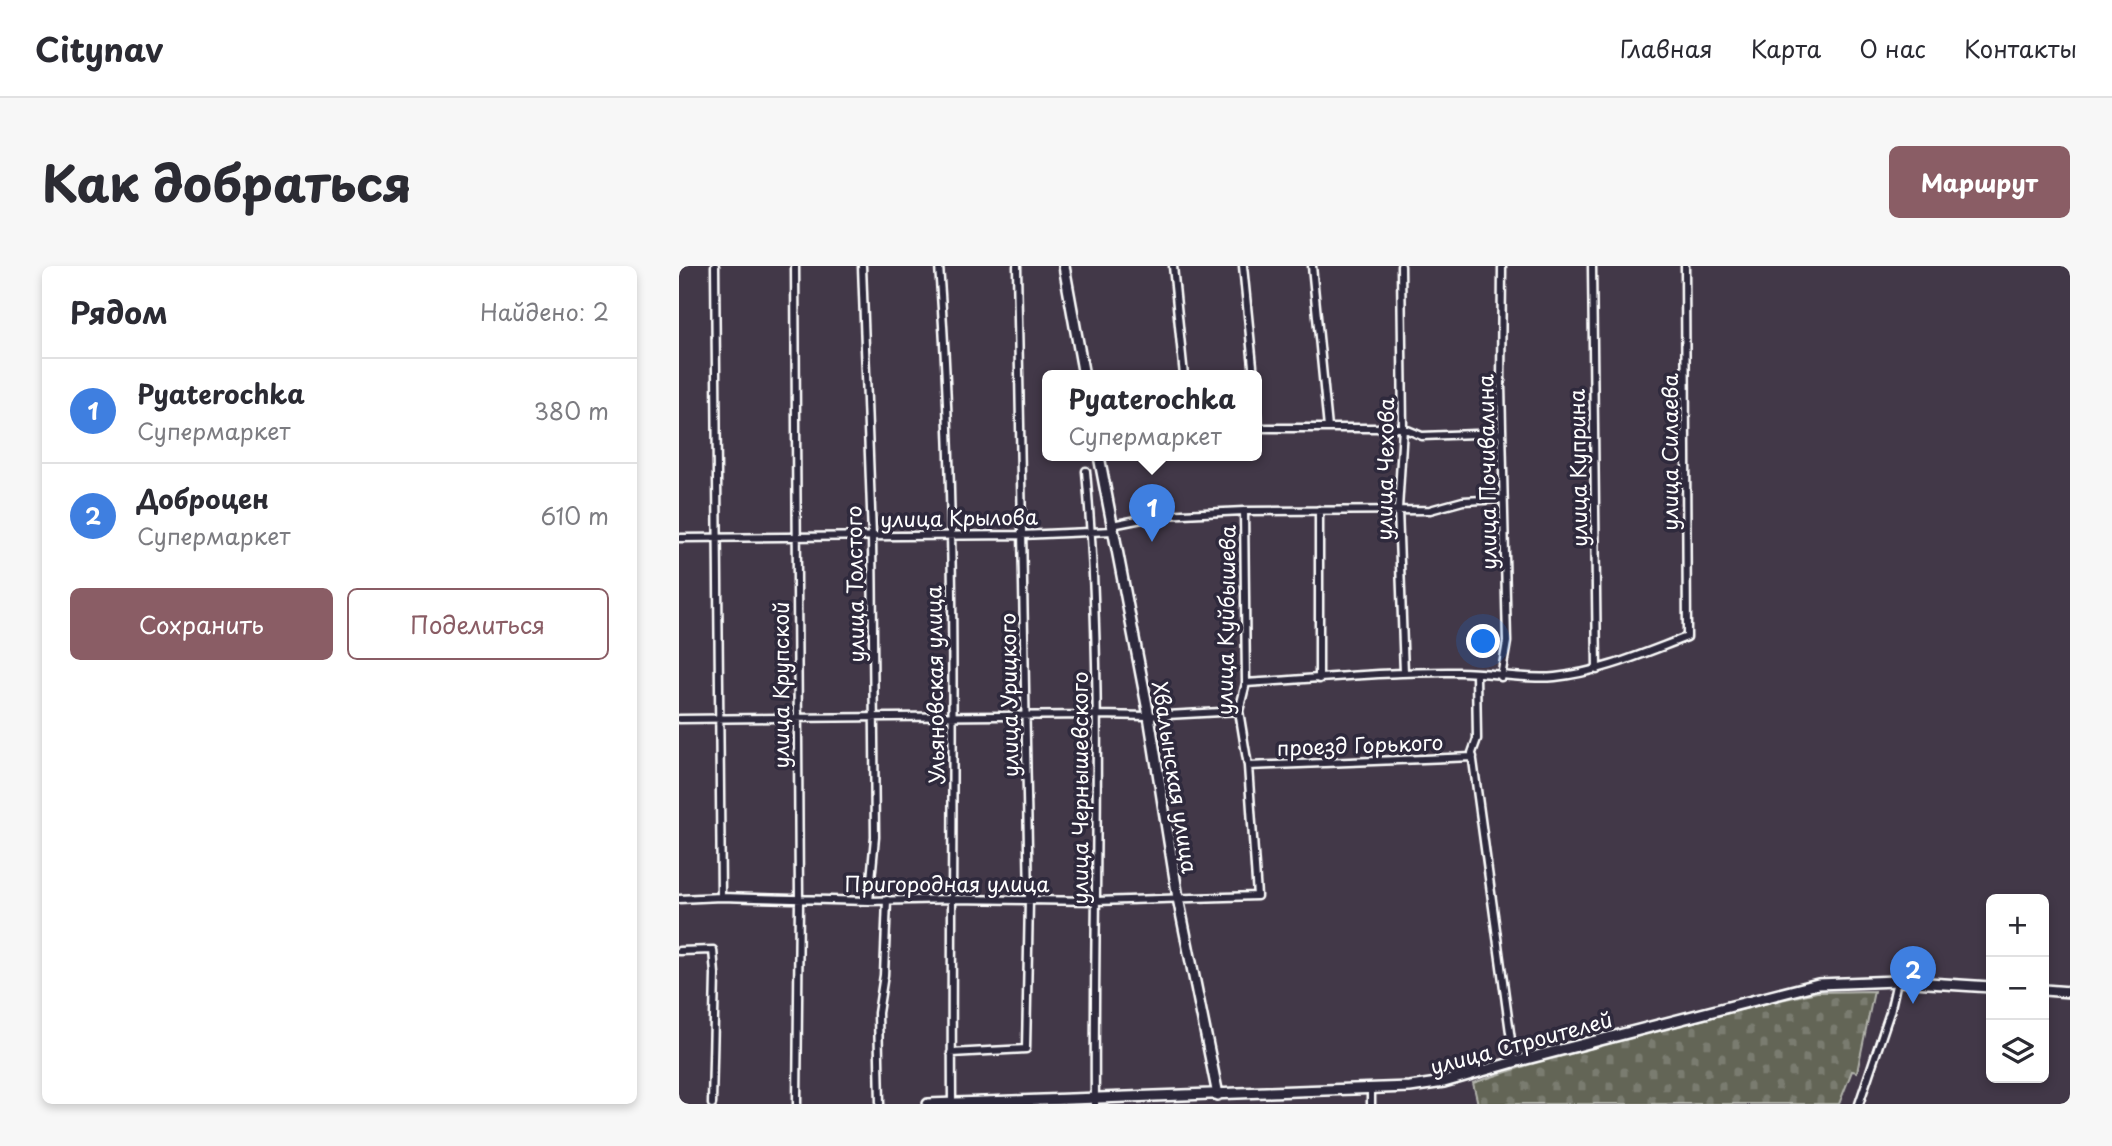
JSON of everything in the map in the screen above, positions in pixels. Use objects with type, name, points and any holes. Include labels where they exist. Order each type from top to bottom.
[{"type":"street","points":[[715,266],[721,897]]},
{"type":"street","name":"улица Крупской","points":[[795,266],[799,900],[796,1104]]},
{"type":"street","name":"улица Толстого","points":[[862,266],[872,536],[875,837],[869,901]]},
{"type":"street","name":"Ульяновская улица","points":[[939,266],[947,378],[954,717],[952,1104]]},
{"type":"street","name":"улица Урицкого","points":[[951,1053],[1026,1049],[1029,900],[1027,715],[1017,266]]},
{"type":"street","points":[[1064,266],[1083,370]]},
{"type":"street","points":[[1173,266],[1183,370]]},
{"type":"street","points":[[1243,266],[1253,370]]},
{"type":"street","points":[[1312,266],[1328,428]]},
{"type":"street","name":"улица Чехова","points":[[1401,266],[1403,428],[1398,509],[1403,673]]},
{"type":"street","name":"улица Почивалина","points":[[1501,677],[1507,642],[1502,433],[1502,266]]},
{"type":"street","name":"улица Куприна","points":[[1592,266],[1597,670]]},
{"type":"street","name":"улица Силаева","points":[[1597,670],[1688,637],[1685,266]]},
{"type":"street","points":[[1262,428],[1403,428],[1422,436],[1502,433]]},
{"type":"street","name":"Хвалынская улица","points":[[1101,461],[1149,716],[1178,898],[1219,1099]]},
{"type":"street","name":"улица Чернышевского","points":[[1086,471],[1098,715],[1095,1102]]},
{"type":"street","name":"улица Крылова","points":[[679,538],[1091,532],[1162,515],[1244,511],[1430,510],[1464,501],[1503,499]]},
{"type":"street","points":[[1319,510],[1319,679]]},
{"type":"street","name":"улица Куйбышева","points":[[1244,511],[1246,683],[1239,711],[1248,766],[1257,896]]},
{"type":"street","points":[[1246,683],[1403,673],[1554,677],[1597,670]]},
{"type":"street","points":[[1476,674],[1477,740],[1473,757],[1514,1062]]},
{"type":"street","points":[[679,719],[1149,716],[1239,711]]},
{"type":"street","name":"проезд Горького","points":[[1248,766],[1473,757]]},
{"type":"street","name":"Пригородная улица","points":[[679,899],[721,897],[869,901],[1096,901],[1257,896]]},
{"type":"street","points":[[880,1104],[879,1013],[884,975],[887,900]]},
{"type":"street","points":[[679,951],[713,950],[715,974],[712,1104]]},
{"type":"street","points":[[1859,1104],[1890,1012],[1897,981]]},
{"type":"street","name":"улица Строителей","points":[[928,1104],[1219,1099],[1410,1087],[1444,1082],[1818,984],[1897,981],[1986,987]]},
{"type":"street","points":[[2049,990],[2070,992]]},
{"type":"street","points":[[1371,1089],[1371,1104]]},
{"type":"green space","points":[[1874,991],[1857,1072],[1852,1071],[1839,1104],[1478,1104],[1473,1083],[1528,1065],[1817,992]]},
{"type":"place","name":"Pyaterochka","points":[[1152,542]]},
{"type":"place","name":"Доброцен","points":[[1913,1004]]}]
